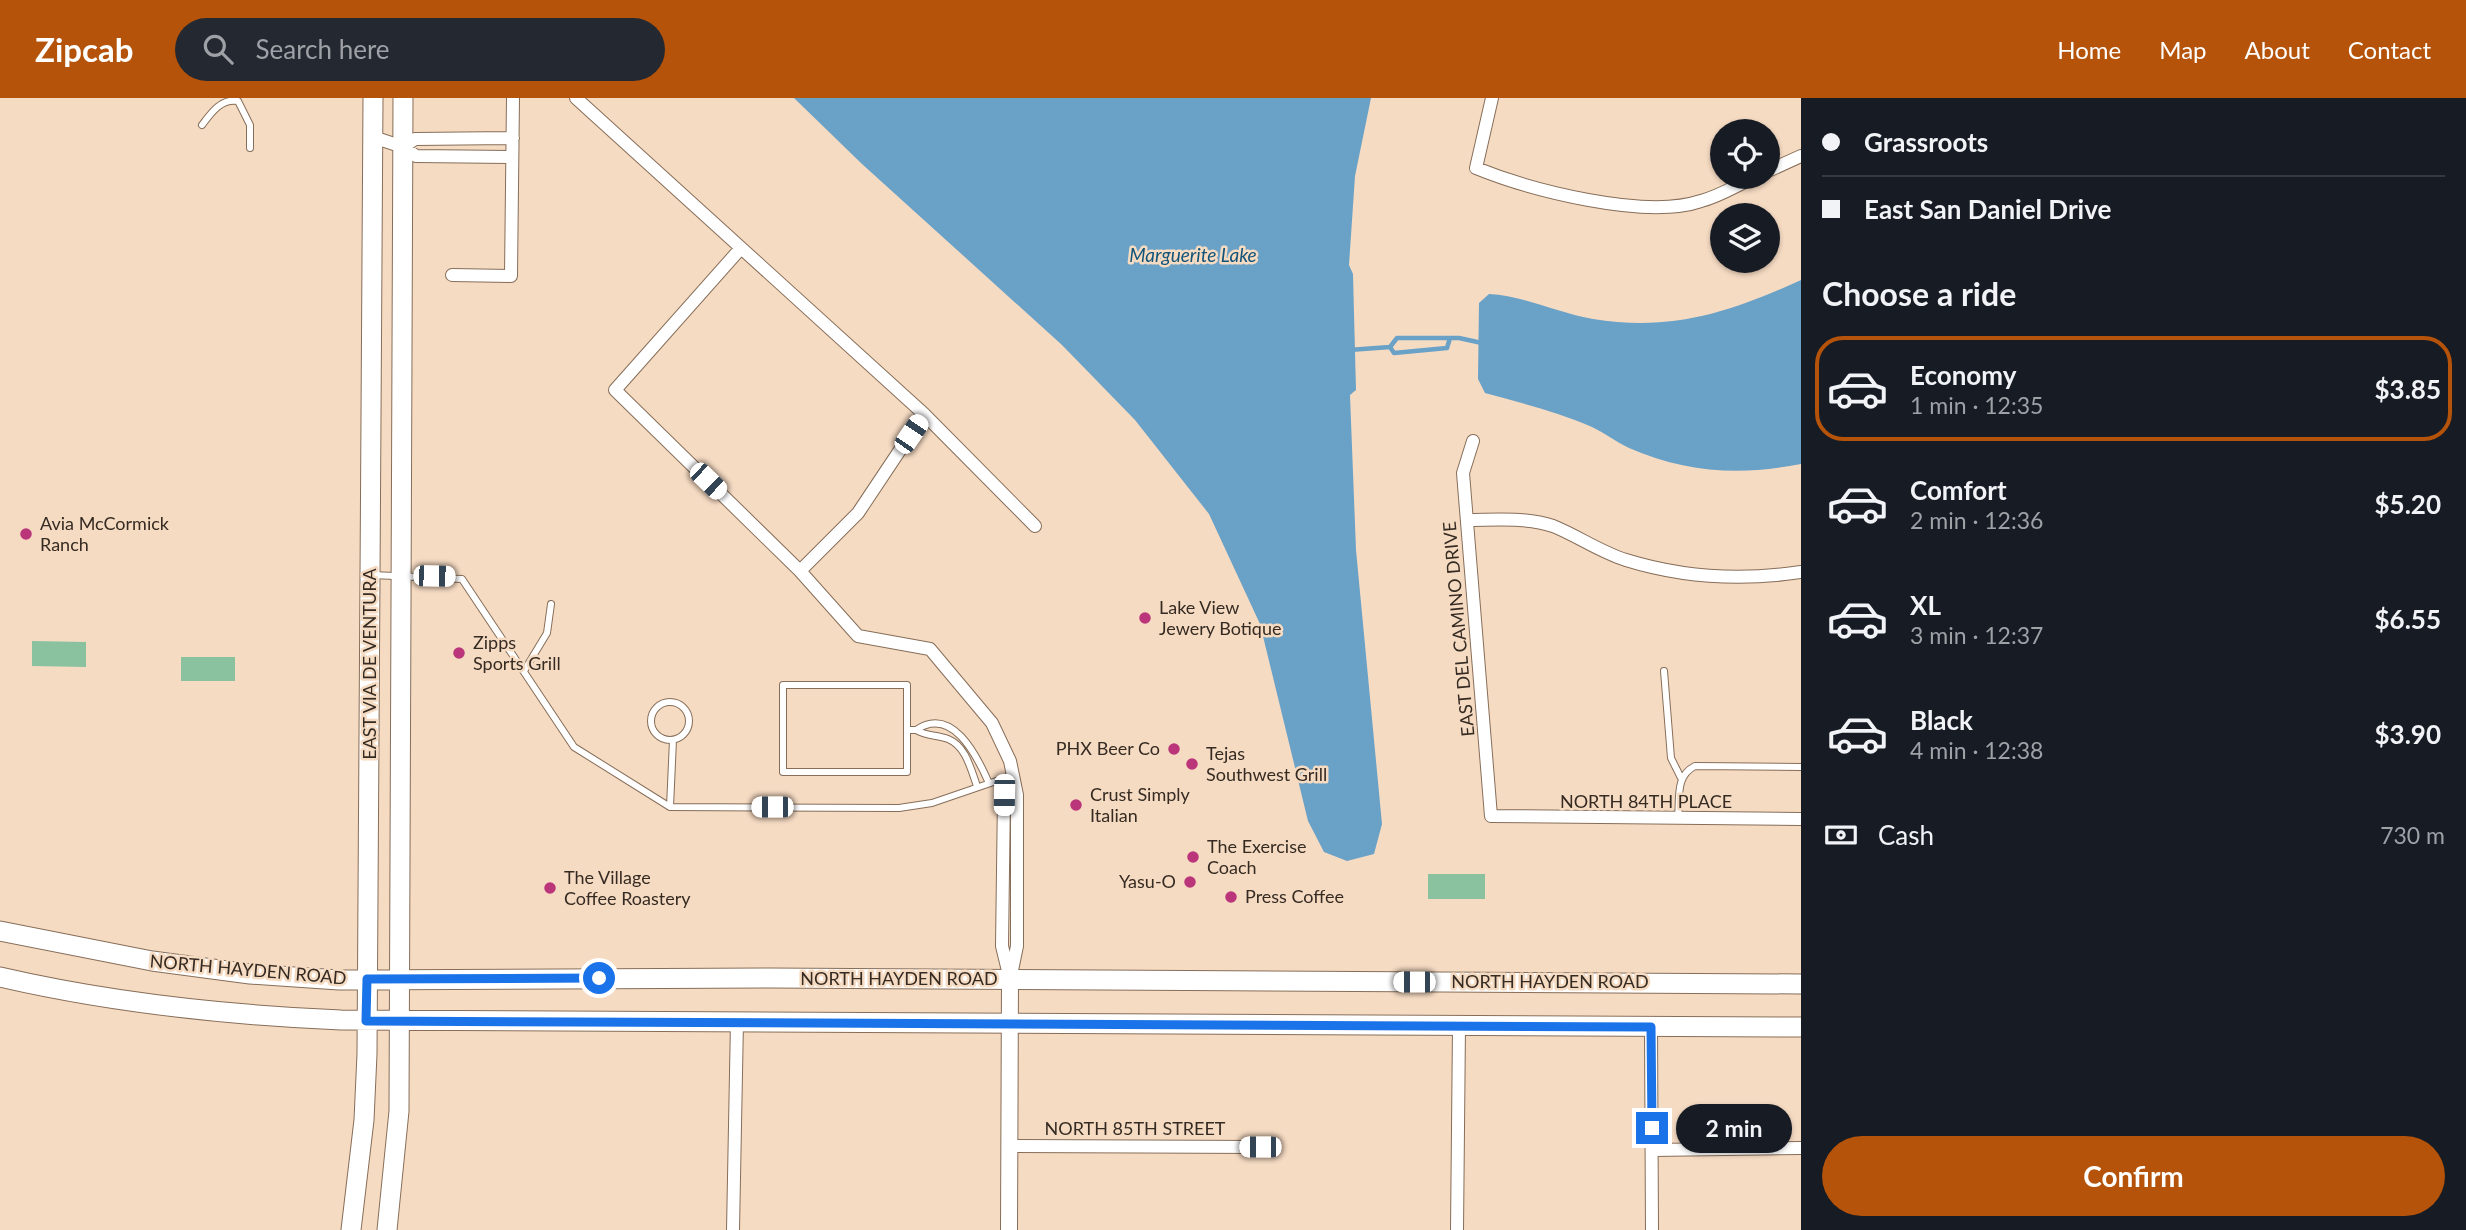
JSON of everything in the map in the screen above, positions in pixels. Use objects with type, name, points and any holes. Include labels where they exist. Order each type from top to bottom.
[{"type":"main road","name":"EAST VIA DE VENTURA","points":[[351,1230],[365,1120],[373,98]]},
{"type":"main road","name":"EAST VIA DE VENTURA","points":[[387,1230],[398,1133],[404,98]]},
{"type":"main road","name":"NORTH HAYDEN ROAD","points":[[0,931],[152,961],[250,974],[367,979],[1801,984]]},
{"type":"main road","points":[[0,977],[99,997],[213,1012],[366,1021],[1801,1027]]},
{"type":"street","points":[[452,275],[511,276],[513,98]]},
{"type":"street","points":[[576,98],[924,414],[1035,526]]},
{"type":"street","points":[[1492,98],[1476,167],[1511,182],[1635,207],[1668,208],[1701,202],[1729,189]]},
{"type":"street","points":[[373,137],[403,147],[416,156],[512,157]]},
{"type":"street","points":[[403,147],[415,139],[513,138]]},
{"type":"street","points":[[1780,166],[1801,156]]},
{"type":"street","points":[[741,248],[615,390],[800,572],[858,636],[930,649],[992,723],[1010,761],[1017,795],[1017,946],[1010,980],[1009,1230]]},
{"type":"street","points":[[800,572],[858,513],[924,414]]},
{"type":"street","name":"EAST DEL CAMINO DRIVE","points":[[1473,441],[1463,473],[1491,816]]},
{"type":"street","points":[[1467,520],[1527,520],[1552,526],[1625,559],[1677,572],[1718,578],[1801,572]]},
{"type":"street","name":"NORTH 84TH PLACE","points":[[1491,816],[1678,820],[1801,819]]},
{"type":"street","points":[[733,1230],[737,1021]]},
{"type":"street","points":[[1457,1230],[1460,1026]]},
{"type":"street","points":[[1651,1027],[1652,1230]]},
{"type":"street","name":"NORTH 85TH STREET","points":[[1009,1146],[1260,1147]]},
{"type":"street","points":[[1652,1150],[1801,1148]]},
{"type":"lane","points":[[202,125],[223,101],[238,101],[250,125],[250,148]]},
{"type":"lane","points":[[370,575],[462,579],[574,747],[670,807],[899,808],[932,803],[988,781],[1013,775]]},
{"type":"lane","points":[[524,670],[547,633],[551,604]]},
{"type":"lane","points":[[1664,671],[1671,758],[1681,778],[1678,820]]},
{"type":"lane","points":[[783,685],[908,685],[911,730],[908,772],[783,772],[783,685]]},
{"type":"lane","points":[[668,701],[681,705],[689,722],[684,734],[673,740],[656,734],[651,723],[653,711],[668,701]]},
{"type":"lane","points":[[911,730],[925,723],[953,730],[975,750],[988,781]]},
{"type":"lane","points":[[911,730],[950,739],[959,747],[977,786]]},
{"type":"lane","points":[[670,807],[673,740]]},
{"type":"lane","points":[[1681,778],[1695,766],[1801,767]]},
{"type":"green space","points":[[32,641],[86,642],[86,667],[32,666]]},
{"type":"green space","points":[[181,657],[235,657],[235,681],[181,681]]},
{"type":"green space","points":[[1428,874],[1485,874],[1485,899],[1428,899]]},
{"type":"water","name":"Marguerite Lake","points":[[794,98],[1371,98],[1355,176],[1349,265],[1353,274],[1356,390],[1350,395],[1356,550],[1382,824],[1374,854],[1347,861],[1324,852],[1308,821],[1260,624],[1209,514],[1135,420],[1062,345],[862,164]]},
{"type":"water","points":[[1801,280],[1801,464],[1735,471],[1672,463],[1629,448],[1579,422],[1485,393],[1478,379],[1479,303],[1489,294],[1516,298],[1593,319],[1649,323],[1675,321],[1725,310]]},
{"type":"waterway","points":[[1349,350],[1390,347],[1397,338],[1459,338],[1482,343]]},
{"type":"waterway","points":[[1390,347],[1394,353],[1447,348],[1450,338]]},
{"type":"place","name":"Avia McCormick Ranch","points":[[26,534]]},
{"type":"place","name":"Lake View Jewery Botique","points":[[1145,618]]},
{"type":"place","name":"Zipps Sports Grill","points":[[459,653]]},
{"type":"place","name":"PHX Beer Co","points":[[1174,749]]},
{"type":"place","name":"Tejas Southwest Grill","points":[[1192,764]]},
{"type":"place","name":"Crust Simply Italian","points":[[1076,805]]},
{"type":"place","name":"The Exercise Coach","points":[[1193,857]]},
{"type":"place","name":"Yasu-O","points":[[1190,882]]},
{"type":"place","name":"The Village Coffee Roastery","points":[[550,888]]},
{"type":"place","name":"Press Coffee","points":[[1231,897]]},
{"type":"route","points":[[599,978],[367,979],[366,1021],[1651,1027],[1652,1128]]}]
